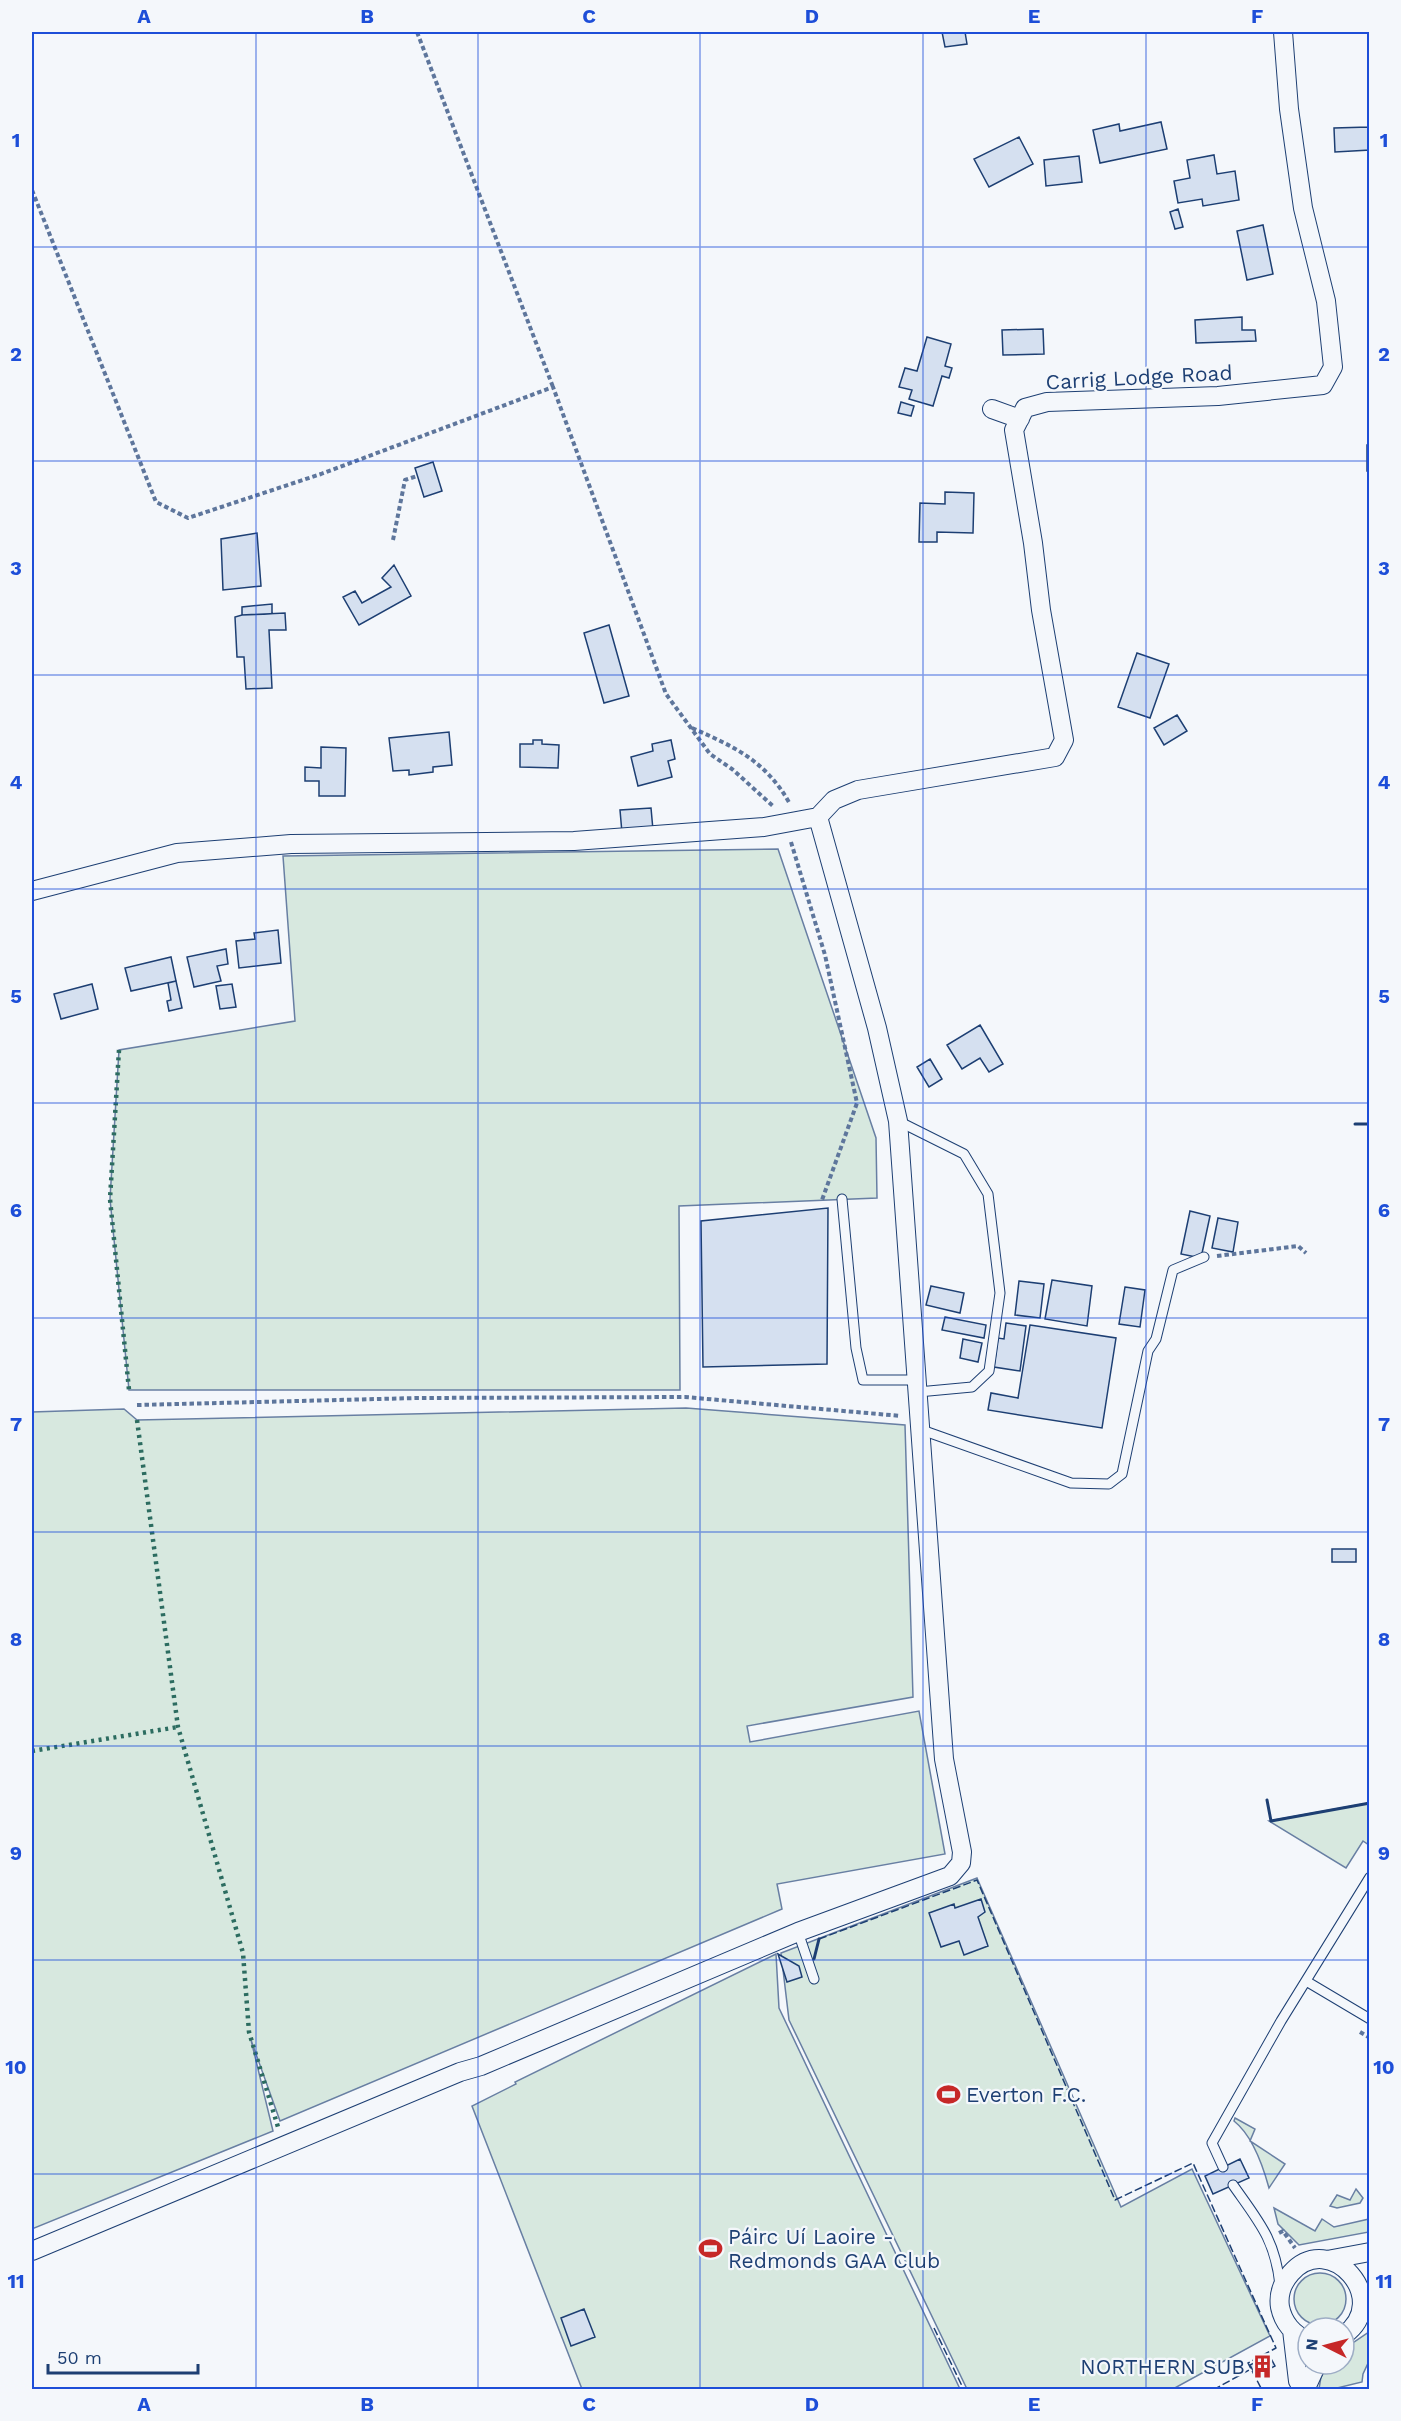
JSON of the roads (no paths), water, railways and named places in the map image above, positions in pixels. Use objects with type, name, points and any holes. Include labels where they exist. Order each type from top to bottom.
[{"type":"street","name":"Carrig Lodge Road","points":[[1020,419],[1025,408],[1047,402],[1218,396],[1323,385],[1333,367],[1326,301],[1303,208],[1289,108],[1282,32]]},
{"type":"street","points":[[32,891],[177,853],[300,844],[574,841],[764,827],[809,819],[834,800],[858,790],[1055,757],[1064,740],[1041,610],[1033,543],[1014,430],[1020,419],[992,409]]},
{"type":"street","points":[[32,2252],[291,2141],[460,2072],[481,2066],[798,1932],[950,1876],[961,1863],[962,1852],[944,1759],[898,1121],[877,1028],[809,819]]},
{"type":"street","points":[[1296,2332],[1283,2319],[1280,2305],[1281,2290],[1293,2270],[1304,2263],[1315,2260],[1370,2252]]},
{"type":"street","points":[[1327,2260],[1340,2264],[1351,2272],[1362,2296]]},
{"type":"street","points":[[1356,2322],[1361,2310],[1362,2296],[1370,2279]]},
{"type":"street","points":[[1292,2330],[1298,2381],[1304,2390],[1311,2376]]},
{"type":"lane","points":[[842,1199],[856,1348],[863,1380],[918,1386],[972,1387],[989,1371],[1000,1293],[988,1194],[964,1154],[898,1121]]},
{"type":"lane","points":[[919,1423],[1071,1483],[1109,1484],[1122,1474],[1148,1351],[1156,1339],[1173,1270],[1204,1257]]},
{"type":"lane","points":[[1223,2167],[1212,2143],[1306,1981],[1370,1877]]},
{"type":"lane","points":[[798,1932],[814,1979]]},
{"type":"lane","points":[[1306,1981],[1370,2019]]},
{"type":"lane","points":[[1233,2185],[1269,2236],[1278,2268],[1281,2290]]},
{"type":"place","name":"Everton F.C.","points":[[948,2094]]},
{"type":"place","name":"Páirc Uí Laoire - Redmonds GAA Club","points":[[710,2248]]},
{"type":"place","name":"NORTHERN SUB","points":[[1263,2366]]}]
